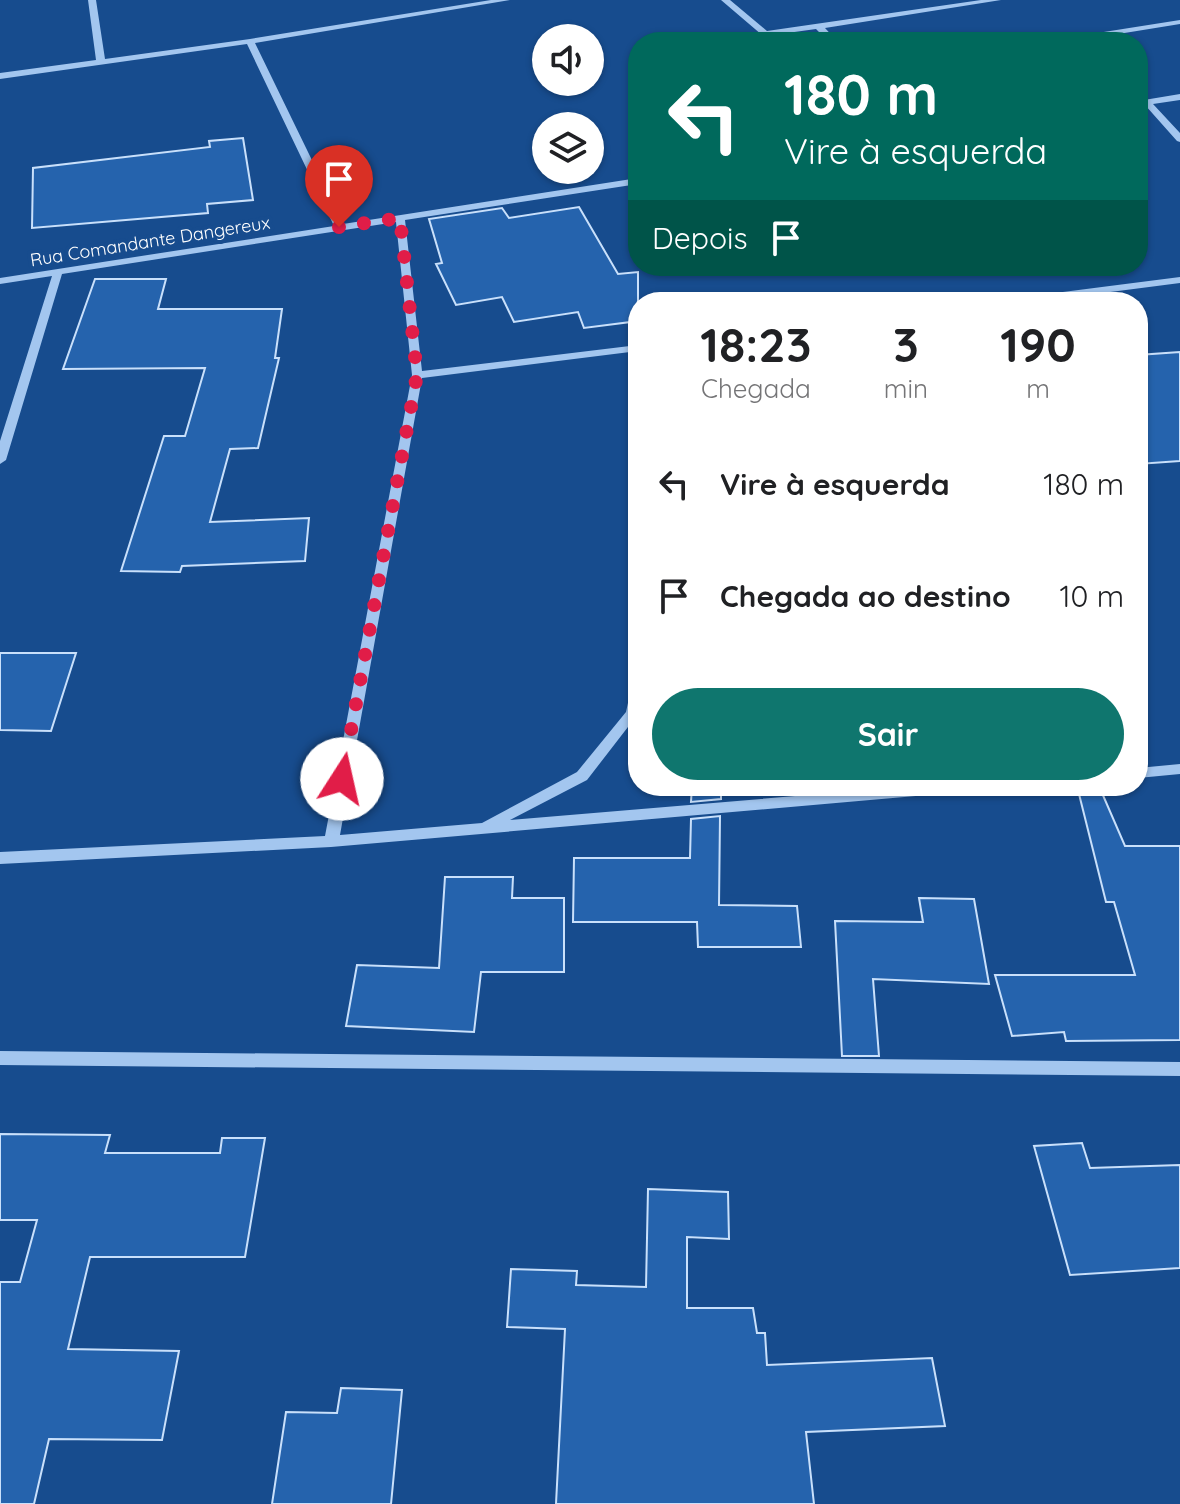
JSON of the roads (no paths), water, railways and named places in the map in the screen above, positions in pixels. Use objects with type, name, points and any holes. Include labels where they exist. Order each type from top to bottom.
[{"type":"street","points":[[92,0],[101,62]]},
{"type":"street","points":[[0,76],[250,41],[506,0]]},
{"type":"street","points":[[725,0],[764,32]]},
{"type":"street","points":[[773,32],[997,0]]},
{"type":"street","points":[[1116,32],[1180,22]]},
{"type":"street","points":[[818,26],[824,32]]},
{"type":"street","points":[[250,41],[339,227]]},
{"type":"street","points":[[1148,102],[1180,97]]},
{"type":"street","points":[[1148,109],[1180,139]]},
{"type":"street","name":"Rua Comandante Dangereux","points":[[0,281],[628,183]]},
{"type":"street","points":[[331,841],[417,375],[400,218]]},
{"type":"street","points":[[0,460],[58,272]]},
{"type":"street","points":[[1087,292],[1180,280]]},
{"type":"street","points":[[417,375],[628,349]]},
{"type":"street","points":[[482,828],[582,776],[628,718]]},
{"type":"street","points":[[1148,772],[1180,769]]},
{"type":"street","points":[[0,858],[331,841],[861,796]]},
{"type":"street","points":[[0,1058],[1180,1069]]}]
